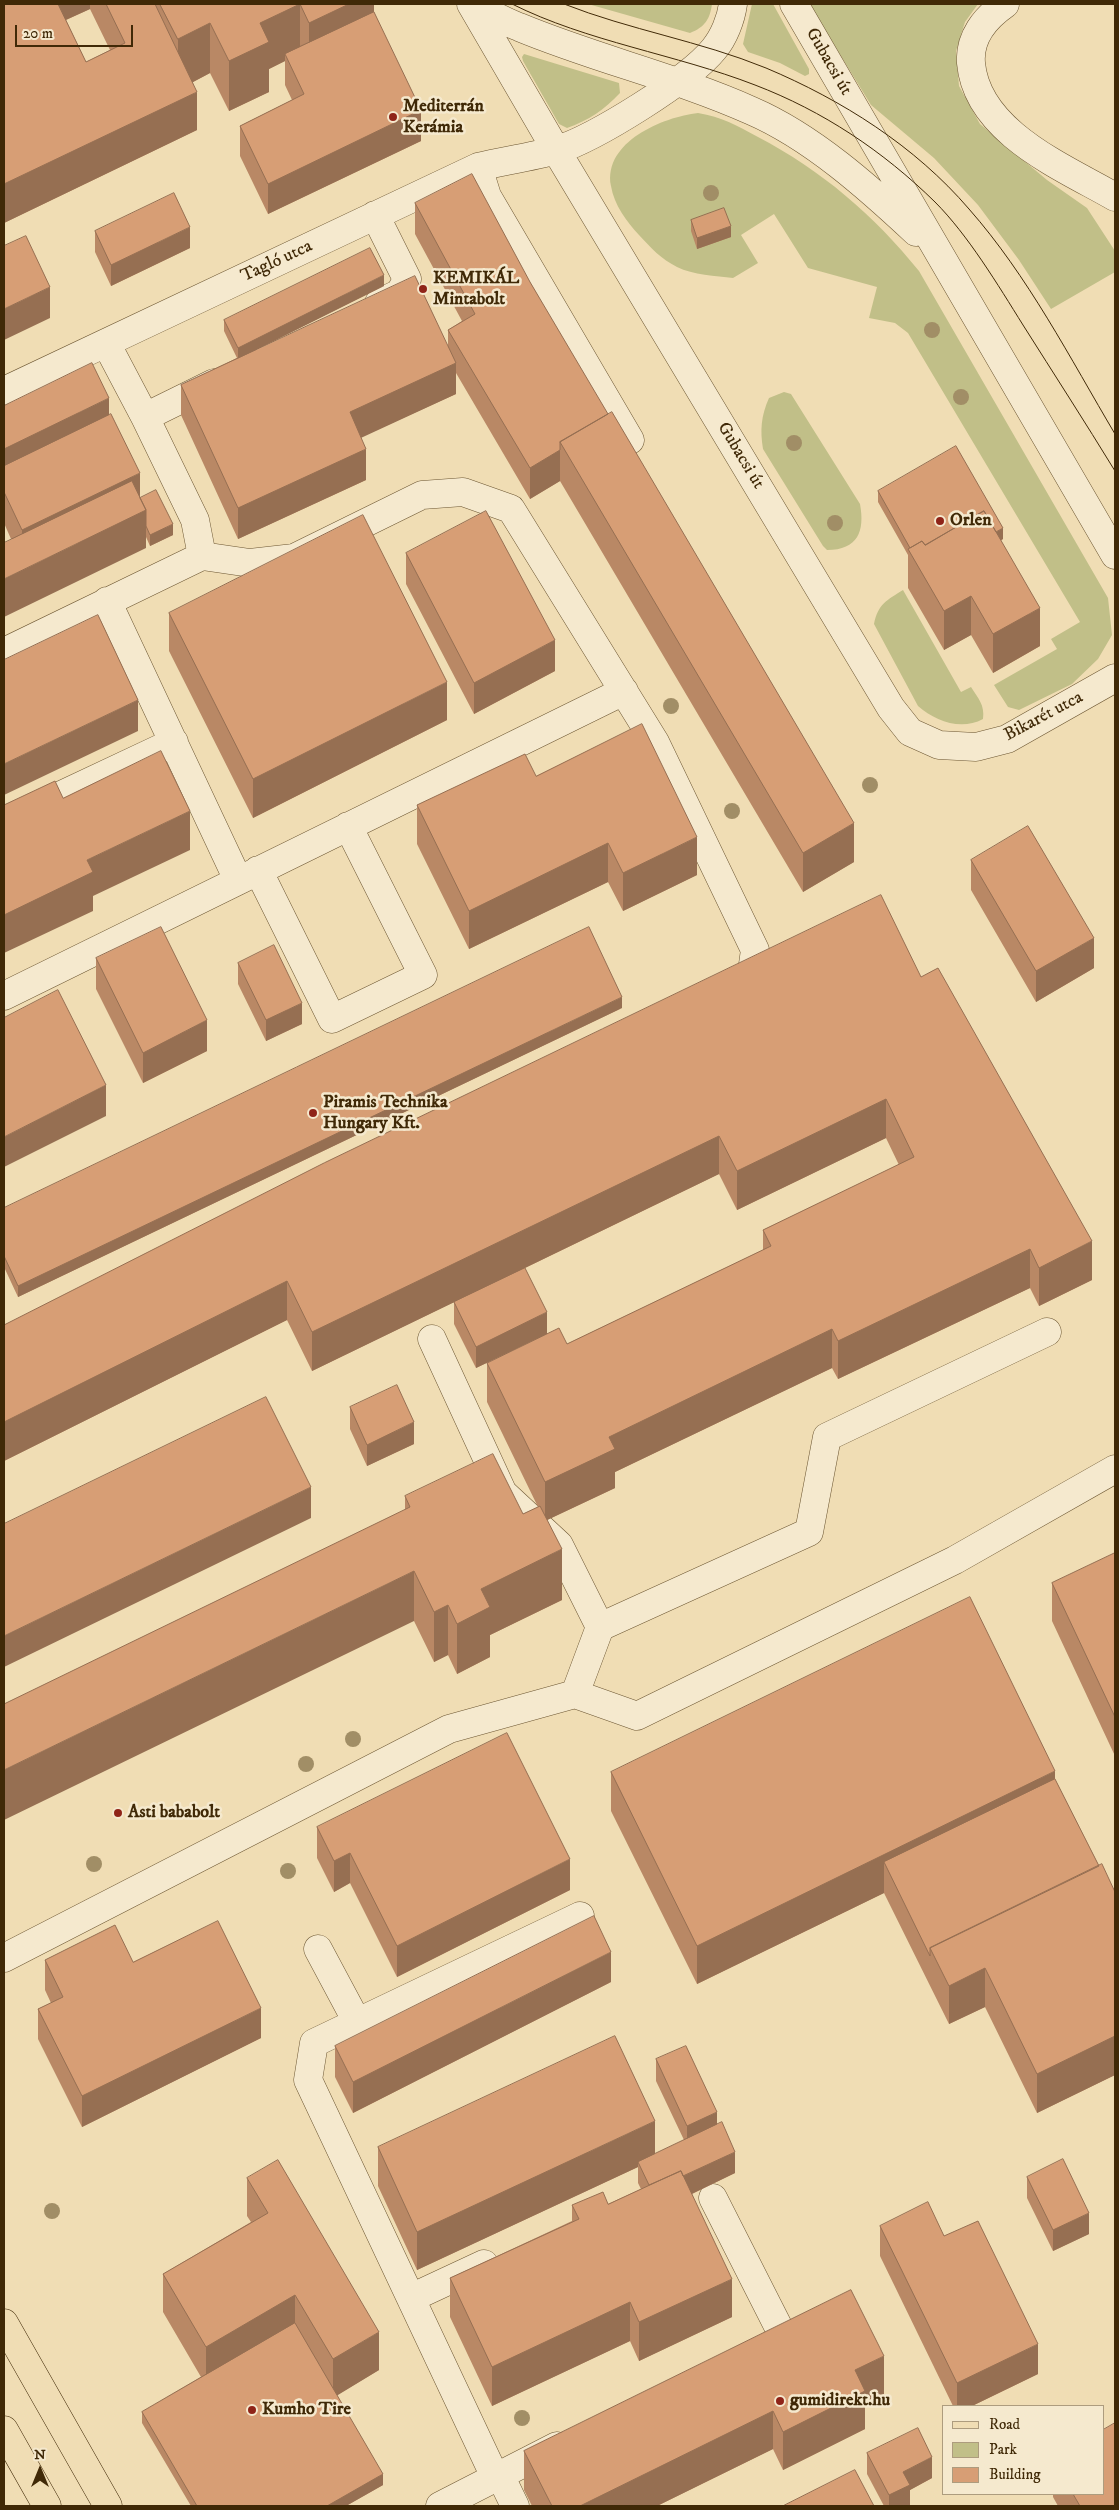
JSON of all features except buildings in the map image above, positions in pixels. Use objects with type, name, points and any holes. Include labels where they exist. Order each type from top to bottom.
[{"type":"main road","points":[[4,2323],[108,2506]]},
{"type":"main road","points":[[4,2430],[47,2506]]},
{"type":"street","name":"Gubacsi út","points":[[471,4],[517,27],[678,81],[754,111],[817,148],[879,197],[936,250]]},
{"type":"street","name":"Gubacsi út","points":[[471,4],[556,150],[891,708],[910,732],[939,745]]},
{"type":"street","points":[[556,150],[577,142],[678,81],[714,50],[725,31],[734,4]]},
{"type":"street","name":"Gubacsi út","points":[[794,4],[1115,555]]},
{"type":"street","points":[[1005,4],[996,10],[979,30],[971,53],[972,76],[983,101],[1007,130],[1028,146],[1115,197]]},
{"type":"street","name":"Tagló utca","points":[[4,391],[478,167],[556,150]]},
{"type":"street","points":[[478,167],[487,196],[630,440]]},
{"type":"street","points":[[356,314],[400,293],[406,279],[375,215]]},
{"type":"street","points":[[106,342],[195,520],[202,556]]},
{"type":"street","points":[[145,417],[241,370]]},
{"type":"street","points":[[4,652],[202,556],[250,564],[294,558],[422,495],[463,492],[510,509],[655,742],[754,950],[751,979],[715,996]]},
{"type":"street","points":[[107,602],[174,742],[248,875],[332,1019],[422,975],[348,826]]},
{"type":"street","name":"Bikarét utca","points":[[939,745],[976,747],[1008,739],[1115,678]]},
{"type":"street","points":[[4,996],[624,691]]},
{"type":"street","points":[[4,822],[174,742]]},
{"type":"street","points":[[575,1694],[600,1627],[809,1532],[827,1437],[1047,1332]]},
{"type":"street","points":[[432,1339],[503,1494],[558,1545],[600,1627]]},
{"type":"street","points":[[4,1958],[449,1729],[575,1694],[637,1716],[956,1560],[1115,1469]]},
{"type":"street","points":[[468,1487],[494,1473]]},
{"type":"street","points":[[516,2506],[498,2476],[410,2298],[308,2080],[314,2043],[580,1916]]},
{"type":"street","points":[[318,1949],[357,2022]]},
{"type":"street","points":[[713,2198],[794,2328],[756,2348]]},
{"type":"street","points":[[410,2298],[509,2253]]},
{"type":"street","points":[[440,2506],[580,2435]]},
{"type":"green space","points":[[588,4],[712,4],[706,22],[690,33]]},
{"type":"green space","points":[[752,4],[773,4],[809,69],[809,74],[805,76],[780,63],[748,52],[743,44]]},
{"type":"green space","points":[[809,4],[978,4],[965,22],[956,51],[959,86],[980,124],[1047,180],[1087,208],[1115,251],[1115,272],[1051,309],[1019,260],[978,205],[934,158],[871,105]]},
{"type":"green space","points":[[524,54],[619,83],[620,93],[596,114],[567,128],[559,124],[523,61],[522,57]]},
{"type":"green space","points":[[698,113],[722,119],[743,129],[781,150],[825,179],[884,231],[919,271],[1108,598],[1112,635],[1098,659],[1072,684],[1019,710],[1008,707],[994,685],[1057,649],[1051,639],[1080,622],[908,333],[895,323],[869,318],[877,287],[808,268],[774,214],[741,235],[758,263],[733,278],[683,270],[671,264],[648,244],[630,225],[622,213],[615,200],[611,186],[611,170],[616,157],[638,134],[669,120]]},
{"type":"green space","points":[[784,392],[791,394],[860,504],[860,530],[857,537],[846,547],[827,550],[823,546],[763,449],[762,423],[766,405],[769,398]]},
{"type":"green space","points":[[903,590],[961,692],[971,687],[978,698],[983,710],[983,719],[975,723],[949,723],[932,716],[918,706],[874,624],[881,607]]},
{"type":"tram line","points":[[512,4],[571,28],[725,74],[780,95],[828,120],[873,149],[935,202],[971,245],[1115,471]]},
{"type":"tram line","points":[[564,4],[614,21],[716,50],[766,68],[849,110],[901,145],[948,186],[969,209],[1010,262],[1047,318],[1115,434]]},
{"type":"place","name":"Mediterrán Kerámia","points":[[393,117]]},
{"type":"place","name":"KEMIKÁL Mintabolt","points":[[423,289]]},
{"type":"place","name":"Orlen","points":[[940,521]]},
{"type":"place","name":"Piramis Technika Hungary Kft.","points":[[313,1113]]},
{"type":"place","name":"Asti bababolt","points":[[118,1813]]},
{"type":"place","name":"gumidirekt.hu","points":[[780,2401]]},
{"type":"place","name":"Kumho Tire","points":[[252,2410]]}]
